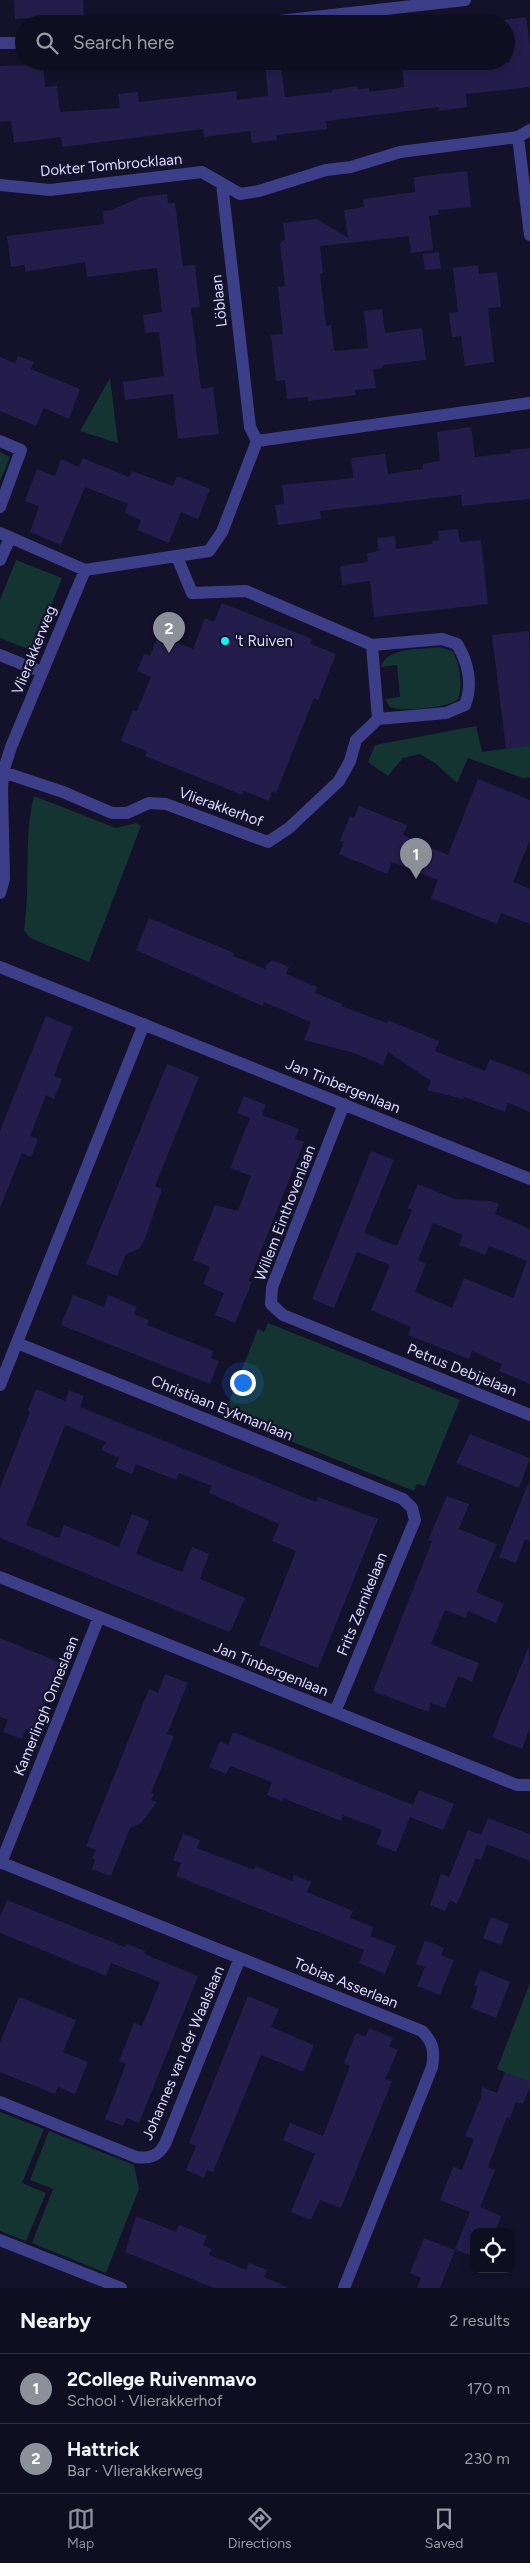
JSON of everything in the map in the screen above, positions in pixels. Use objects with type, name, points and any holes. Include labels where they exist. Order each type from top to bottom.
[{"type":"street","points":[[314,15],[382,5],[466,0]]},
{"type":"street","points":[[0,43],[15,43]]},
{"type":"street","points":[[222,184],[240,194],[260,190],[326,170],[351,167],[400,152],[518,137],[530,130]]},
{"type":"street","points":[[518,137],[530,235]]},
{"type":"street","name":"Dokter Tombrocklaan","points":[[0,186],[50,190],[202,172],[222,184]]},
{"type":"street","name":"Löblaan","points":[[222,184],[250,427],[257,441]]},
{"type":"street","points":[[0,560],[5,536],[85,570],[101,566],[177,558],[209,551],[222,532],[257,441],[530,403]]},
{"type":"street","points":[[0,441],[21,450],[0,507]]},
{"type":"street","points":[[177,558],[192,593],[246,591],[372,645],[442,639],[457,644],[465,657],[470,692],[465,704],[446,713],[378,719],[372,645]]},
{"type":"street","name":"Vlierakkerweg","points":[[0,892],[4,879],[4,772],[11,746],[85,570]]},
{"type":"street","points":[[0,655],[42,672]]},
{"type":"street","name":"Vlierakkerhof","points":[[4,772],[63,792],[112,813],[127,813],[149,803],[166,804],[268,842],[289,828],[339,781],[350,761],[356,740],[378,719]]},
{"type":"street","name":"Jan Tinbergenlaan","points":[[0,967],[530,1179]]},
{"type":"street","points":[[0,1385],[144,1024]]},
{"type":"street","name":"Willem Einthovenlaan","points":[[344,1104],[272,1287],[271,1304],[283,1315],[381,1355]]},
{"type":"street","name":"Christiaan Eykmanlaan","points":[[17,1343],[403,1499],[412,1508]]},
{"type":"street","name":"Petrus Debijelaan","points":[[381,1355],[530,1415]]},
{"type":"street","name":"Frits Zernikelaan","points":[[336,1712],[415,1520],[412,1508]]},
{"type":"street","name":"Jan Tinbergenlaan","points":[[0,1577],[516,1785],[530,1785]]},
{"type":"street","name":"Kamerlingh Onneslaan","points":[[1,1863],[99,1617]]},
{"type":"street","name":"Tobias Asserlaan","points":[[1,1863],[422,2031],[432,2042],[434,2056],[432,2067],[344,2288]]},
{"type":"street","name":"Johannes van der Waalslaan","points":[[0,2102],[136,2157],[153,2157],[160,2152],[165,2144],[240,1958]]},
{"type":"street","points":[[0,2240],[121,2288]]},
{"type":"green space","points":[[110,378],[118,443],[80,431]]},
{"type":"green space","points":[[0,452],[10,457],[0,481]]},
{"type":"green space","points":[[16,560],[62,578],[33,651],[0,638],[0,600]]},
{"type":"green space","points":[[440,647],[452,651],[455,655],[459,667],[460,681],[458,699],[435,707],[404,709],[390,707],[385,699],[400,697],[397,665],[381,667],[385,660],[390,655],[406,650]]},
{"type":"green space","points":[[476,726],[482,752],[530,745],[530,777],[523,778],[468,758],[457,783],[435,763],[420,754],[403,758],[388,776],[368,762],[375,745]]},
{"type":"green space","points":[[34,796],[116,828],[136,823],[141,826],[89,962],[30,938],[24,930],[29,829]]},
{"type":"green space","points":[[268,1323],[460,1400],[425,1486],[417,1484],[414,1491],[224,1414],[258,1329],[264,1332]]},
{"type":"green space","points":[[530,1983],[530,2083],[497,2069]]},
{"type":"green space","points":[[0,2112],[44,2129],[22,2183],[46,2193],[26,2241],[0,2231]]},
{"type":"green space","points":[[49,2131],[134,2165],[139,2189],[106,2273],[32,2243],[53,2189],[30,2180]]},
{"type":"building","points":[[14,0],[83,0],[84,15],[15,15],[15,19]]},
{"type":"building","points":[[526,17],[530,45],[530,87],[466,94],[467,107],[439,111],[439,107],[326,121],[327,129],[276,135],[277,140],[252,143],[250,131],[204,137],[203,129],[62,147],[61,137],[14,143],[11,121],[0,122],[0,66],[15,65],[15,70],[44,70],[45,87],[57,86],[60,112],[120,108],[118,94],[138,92],[139,102],[236,91],[237,100],[268,96],[266,70],[281,70],[285,97],[332,92],[332,90],[357,86],[358,89],[369,88],[369,92],[404,87],[402,70],[515,70],[515,18]]},
{"type":"building","points":[[467,171],[471,207],[438,210],[439,215],[429,216],[433,250],[411,253],[409,236],[320,246],[323,273],[320,274],[326,326],[331,325],[334,351],[368,348],[364,311],[382,309],[385,333],[422,328],[426,360],[383,365],[382,368],[373,369],[376,388],[355,390],[356,395],[308,401],[308,397],[287,399],[285,380],[276,381],[271,335],[283,334],[278,287],[285,286],[280,244],[285,239],[283,223],[317,219],[348,238],[344,210],[364,207],[363,199],[415,192],[414,177]]},
{"type":"building","points":[[167,194],[168,203],[175,203],[183,266],[195,265],[200,307],[191,308],[201,389],[213,387],[219,434],[178,439],[173,394],[125,400],[123,382],[164,376],[159,332],[145,333],[143,315],[162,312],[157,268],[87,277],[85,262],[25,272],[25,265],[11,267],[7,236],[104,224],[103,211],[112,210],[141,197]]},
{"type":"building","points":[[439,252],[441,269],[425,270],[423,254]]},
{"type":"building","points":[[478,265],[479,274],[497,272],[501,307],[488,308],[494,362],[465,366],[461,336],[452,337],[449,313],[458,312],[453,268]]},
{"type":"building","points":[[18,356],[34,362],[31,369],[80,389],[69,419],[44,408],[36,426],[0,411],[0,357],[15,363]]},
{"type":"building","points":[[471,427],[475,457],[511,453],[511,450],[530,448],[530,499],[462,506],[461,495],[320,511],[321,519],[278,525],[275,505],[284,504],[282,485],[353,478],[351,458],[385,454],[388,474],[423,469],[423,464],[440,461],[437,432]]},
{"type":"building","points":[[83,458],[129,477],[132,471],[173,486],[177,476],[210,489],[198,519],[181,512],[169,543],[137,530],[141,520],[125,513],[128,504],[85,487],[61,545],[30,532],[39,506],[25,501],[37,469],[55,476],[61,459],[79,467]]},
{"type":"building","points":[[458,529],[460,542],[481,540],[488,604],[374,617],[370,581],[342,585],[340,566],[368,562],[367,553],[379,551],[377,538],[395,536],[396,549],[432,544],[432,541],[439,540],[438,531]]},
{"type":"building","points":[[222,603],[312,639],[311,644],[336,654],[318,700],[314,698],[276,793],[272,791],[269,801],[244,791],[242,795],[145,756],[147,751],[121,741],[133,710],[137,711],[151,677],[137,671],[144,654],[150,656],[158,635],[193,649],[205,618],[214,622]]},
{"type":"building","points":[[529,631],[530,746],[506,749],[492,635]]},
{"type":"building","points":[[478,779],[530,800],[530,840],[513,882],[530,889],[530,924],[501,913],[497,924],[431,898],[438,880],[392,862],[387,874],[339,854],[344,842],[340,841],[350,816],[354,818],[359,806],[407,825],[403,835],[448,855]]},
{"type":"building","points":[[149,918],[234,953],[233,956],[265,969],[267,964],[273,960],[289,967],[286,974],[317,987],[315,993],[342,1004],[341,1006],[387,1023],[388,1020],[439,1041],[435,1051],[485,1071],[490,1059],[530,1075],[530,1112],[508,1103],[505,1112],[464,1097],[463,1099],[427,1090],[431,1081],[388,1052],[383,1065],[354,1053],[304,1040],[311,1022],[264,1002],[263,1006],[136,950]]},
{"type":"building","points":[[46,1016],[73,1027],[54,1076],[62,1079],[54,1099],[46,1095],[30,1136],[38,1139],[31,1157],[22,1153],[0,1208],[0,1131]]},
{"type":"building","points":[[167,1064],[199,1077],[155,1186],[162,1189],[145,1239],[139,1249],[126,1254],[117,1276],[86,1264]]},
{"type":"building","points":[[244,1096],[266,1105],[262,1115],[299,1129],[295,1139],[304,1142],[249,1281],[252,1282],[235,1323],[215,1315],[224,1293],[203,1284],[210,1267],[193,1260],[215,1205],[238,1211],[251,1176],[230,1168],[250,1118],[237,1113]]},
{"type":"building","points":[[371,1151],[394,1160],[364,1233],[397,1246],[412,1210],[408,1208],[418,1184],[455,1199],[490,1201],[499,1204],[495,1214],[530,1229],[530,1384],[499,1371],[502,1364],[472,1351],[469,1359],[408,1335],[411,1327],[371,1310],[390,1265],[357,1252],[334,1308],[312,1299]],"holes":[[[433,1223],[463,1235],[459,1245],[485,1255],[489,1246],[527,1261],[513,1298],[464,1278],[452,1308],[415,1292],[426,1264],[418,1260]]]},
{"type":"building","points":[[73,1295],[104,1307],[108,1295],[137,1307],[134,1314],[149,1320],[147,1325],[213,1351],[211,1358],[219,1361],[210,1384],[61,1325]]},
{"type":"building","points":[[36,1389],[65,1401],[69,1390],[84,1396],[80,1407],[316,1502],[318,1497],[378,1519],[318,1668],[259,1645],[296,1551],[272,1541],[279,1524],[209,1493],[212,1486],[179,1473],[176,1480],[136,1464],[132,1474],[115,1467],[119,1458],[101,1450],[106,1442],[65,1425],[26,1525],[59,1538],[64,1525],[119,1547],[132,1514],[149,1521],[136,1554],[182,1572],[192,1547],[209,1554],[200,1579],[245,1598],[232,1628],[229,1632],[0,1538],[0,1488],[30,1412],[28,1410]]},
{"type":"building","points":[[470,1434],[530,1458],[519,1488],[456,1463]]},
{"type":"building","points":[[529,1481],[530,1541],[525,1539],[516,1563],[499,1557]]},
{"type":"building","points":[[447,1496],[469,1504],[459,1529],[497,1544],[476,1592],[504,1604],[496,1623],[468,1611],[466,1618],[445,1610],[431,1644],[479,1663],[472,1682],[458,1676],[445,1708],[431,1703],[428,1712],[373,1691],[432,1541],[428,1540]]},
{"type":"building","points":[[0,1638],[61,1663],[31,1731],[26,1729],[22,1739],[3,1732],[8,1720],[0,1717]]},
{"type":"building","points":[[529,1646],[530,1728],[522,1749],[492,1737]]},
{"type":"building","points":[[165,1674],[188,1683],[167,1734],[174,1736],[151,1793],[154,1794],[151,1800],[157,1802],[141,1823],[130,1828],[111,1876],[92,1869],[95,1860],[92,1858],[96,1850],[86,1846],[149,1689],[158,1693]]},
{"type":"building","points":[[233,1732],[413,1805],[419,1790],[454,1804],[443,1830],[410,1817],[396,1852],[376,1844],[382,1830],[343,1815],[341,1821],[283,1798],[282,1801],[267,1795],[272,1782],[230,1766],[226,1774],[209,1767],[220,1741],[228,1745]]},
{"type":"building","points":[[488,1818],[530,1834],[530,1861],[487,1844],[481,1860],[476,1858],[457,1904],[450,1900],[445,1911],[430,1905],[441,1874],[449,1877],[468,1830],[481,1835]]},
{"type":"building","points":[[183,1834],[200,1840],[197,1848],[254,1870],[255,1866],[292,1881],[294,1875],[311,1882],[307,1892],[353,1911],[350,1918],[373,1927],[370,1936],[396,1946],[385,1974],[359,1963],[364,1950],[176,1876],[181,1863],[173,1860]]},
{"type":"building","points":[[7,1900],[125,1947],[126,1944],[145,1951],[144,1954],[198,1976],[139,2123],[126,2118],[123,2126],[105,2119],[126,2064],[119,2061],[134,2023],[142,2026],[160,1982],[111,1963],[106,1976],[0,1933],[0,1917]]},
{"type":"building","points":[[491,1917],[509,1924],[501,1945],[483,1938]]},
{"type":"building","points":[[425,1940],[444,1948],[441,1955],[454,1960],[440,1995],[417,1986],[425,1967],[416,1964]]},
{"type":"building","points":[[480,1970],[510,1982],[496,2018],[471,2008],[478,1987],[474,1985]]},
{"type":"building","points":[[248,1996],[279,2009],[271,2027],[314,2045],[303,2072],[261,2055],[213,2172],[207,2170],[204,2178],[186,2170],[196,2146],[189,2143]]},
{"type":"building","points":[[19,1997],[76,2020],[63,2052],[88,2062],[75,2094],[58,2087],[55,2094],[0,2072],[0,2042]]},
{"type":"building","points":[[369,2028],[393,2038],[389,2046],[398,2050],[385,2079],[392,2081],[341,2208],[320,2200],[311,2220],[291,2212],[315,2154],[283,2140],[290,2123],[323,2136],[350,2066],[344,2063],[356,2033],[366,2037]]},
{"type":"building","points":[[505,2072],[530,2082],[530,2087],[523,2104],[516,2102],[510,2118],[507,2117],[488,2167],[495,2170],[480,2207],[501,2216],[496,2228],[470,2228],[470,2255],[455,2249],[470,2212],[440,2200],[453,2167],[462,2170],[474,2139],[465,2136],[481,2098],[482,2087],[497,2093]]},
{"type":"building","points":[[136,2216],[176,2232],[179,2225],[207,2236],[203,2245],[212,2249],[209,2255],[246,2270],[249,2263],[267,2270],[264,2277],[289,2288],[214,2288],[125,2252]]},
{"type":"building","points":[[424,2238],[455,2250],[440,2288],[417,2288],[421,2278],[410,2273]]},
{"type":"place","name":"'t Ruiven","points":[[225,641]]},
{"type":"place","name":"Hattrick","points":[[169,653]]},
{"type":"place","name":"2College Ruivenmavo","points":[[416,879]]}]
